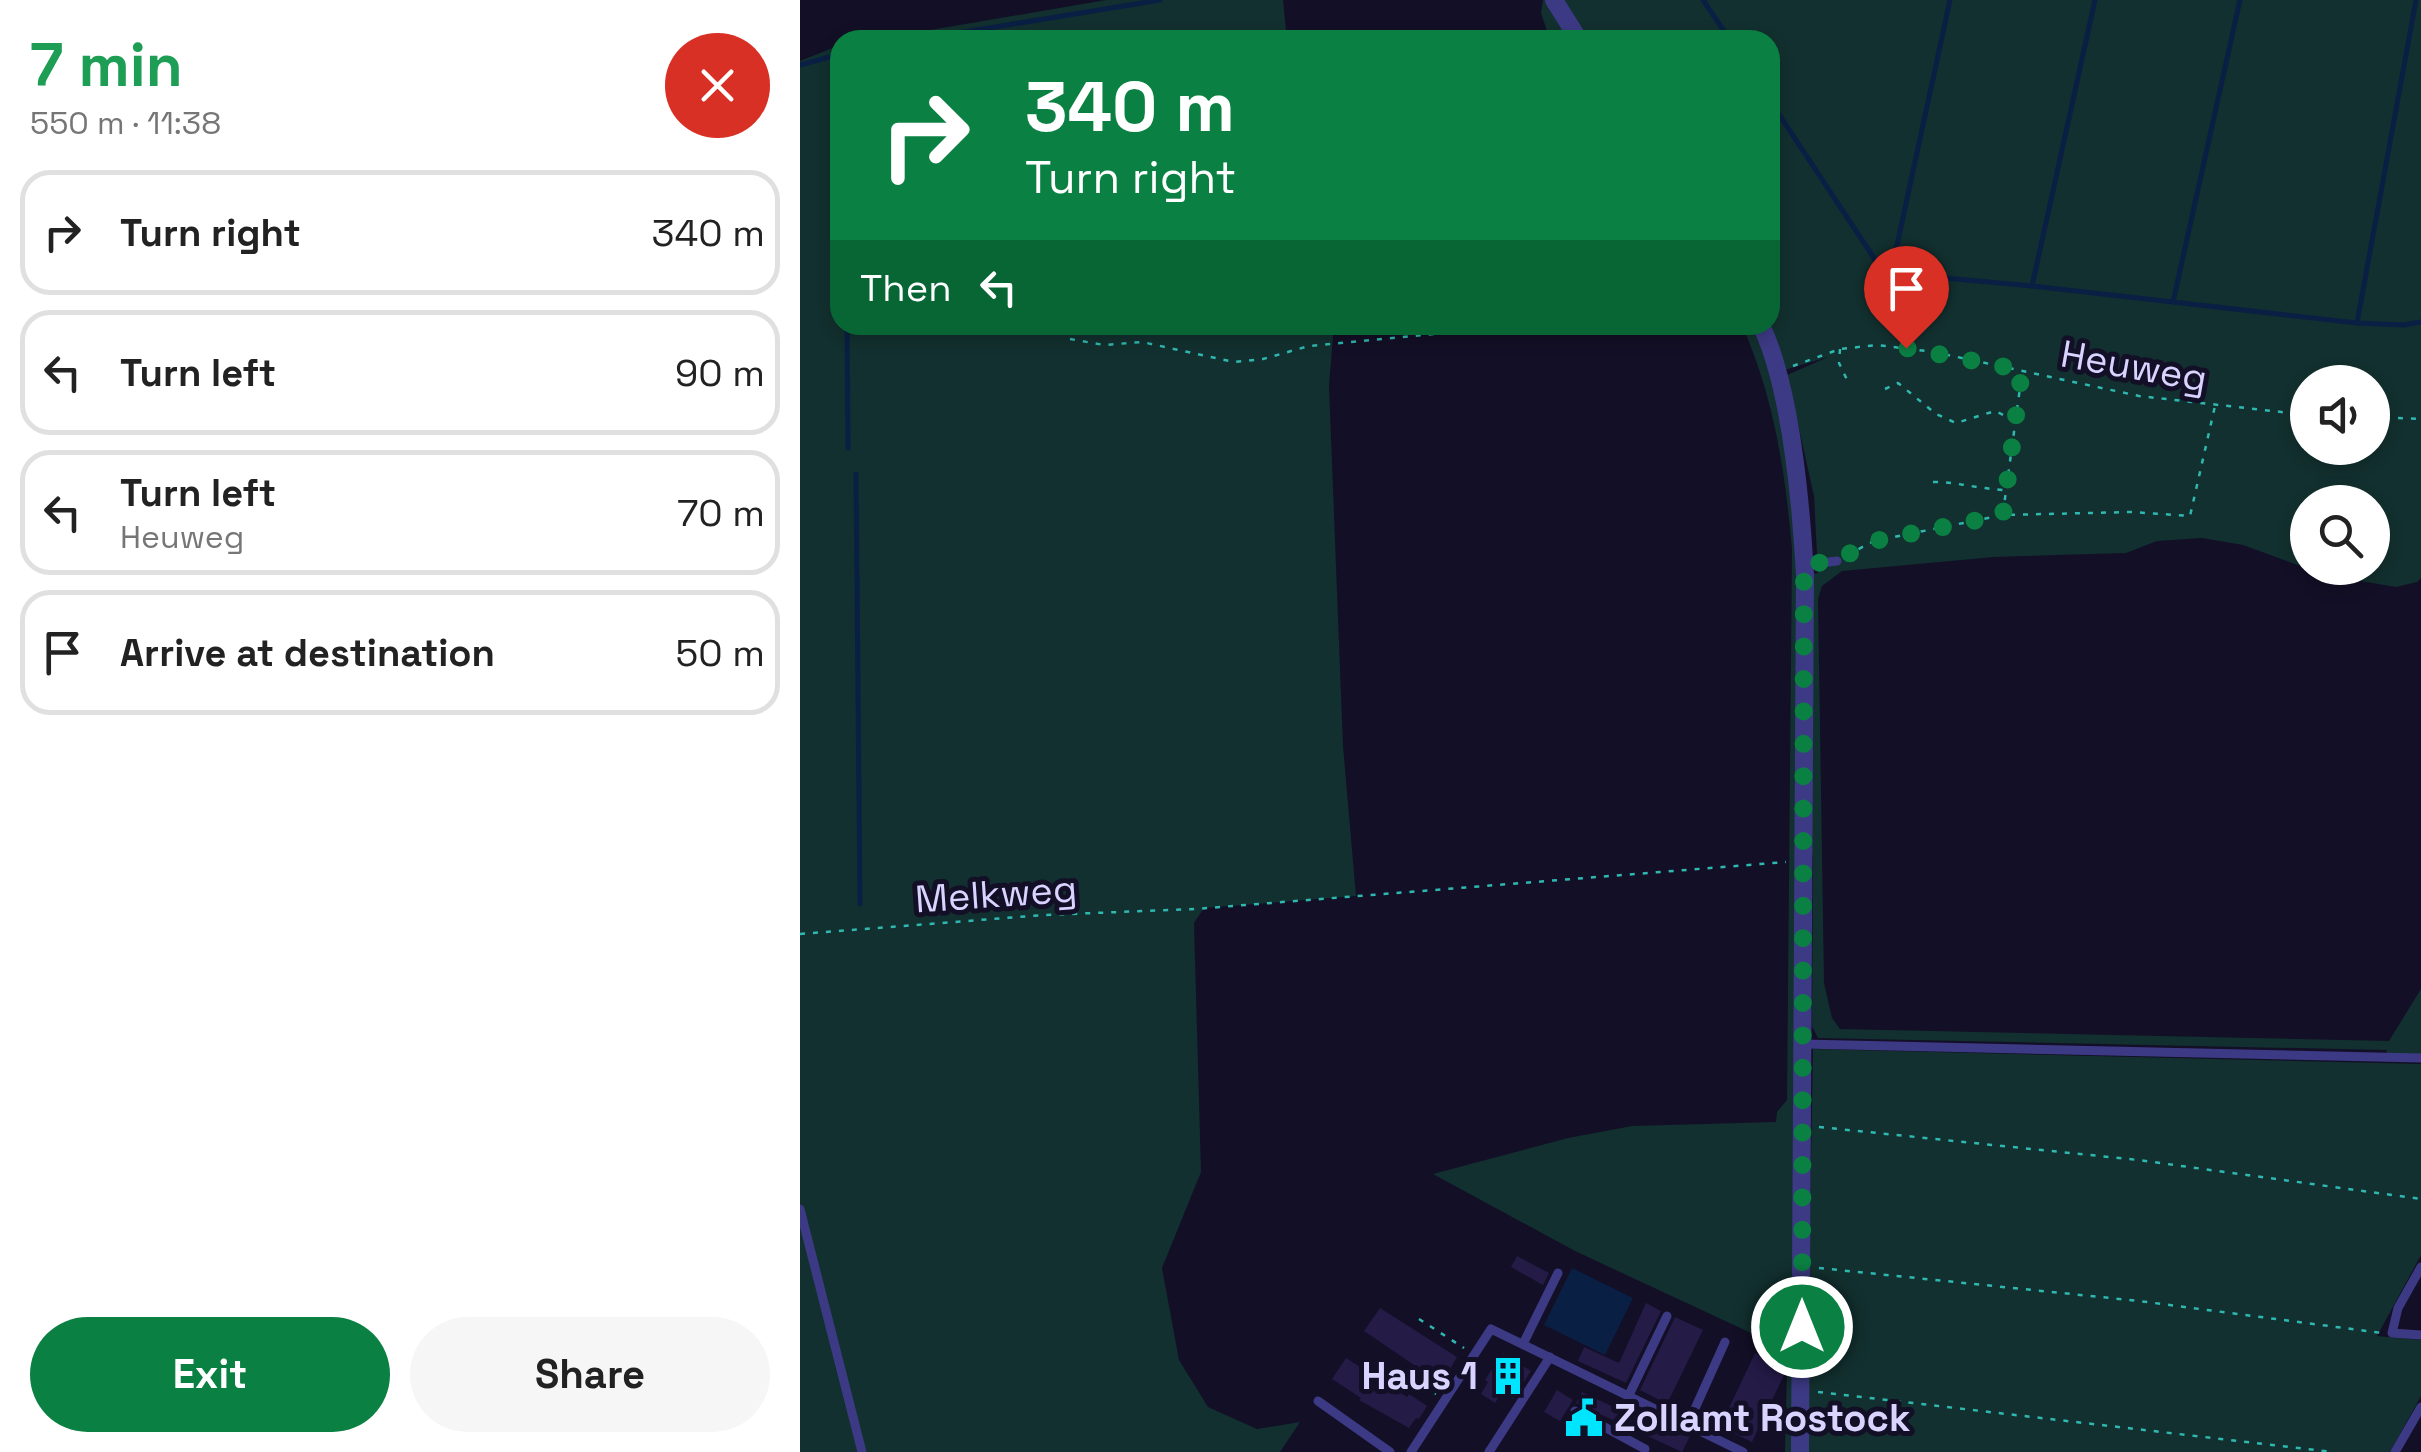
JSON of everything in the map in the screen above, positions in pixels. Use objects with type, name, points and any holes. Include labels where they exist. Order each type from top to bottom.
[{"type":"street","points":[[1554,0],[1572,30]]},
{"type":"street","points":[[1765,335],[1778,372],[1796,475],[1804,565],[1800,1452]]},
{"type":"lane","points":[[1804,565],[1837,560]]},
{"type":"lane","points":[[1803,1044],[2421,1058]]},
{"type":"lane","points":[[800,1210],[862,1452]]},
{"type":"lane","points":[[2421,1266],[2398,1308],[2392,1333],[2421,1335]]},
{"type":"lane","points":[[1523,1344],[1558,1273]]},
{"type":"lane","points":[[1629,1395],[1667,1316]]},
{"type":"lane","points":[[1412,1452],[1491,1329],[1743,1452]]},
{"type":"lane","points":[[1688,1424],[1725,1342]]},
{"type":"lane","points":[[1490,1452],[1550,1357]]},
{"type":"lane","points":[[1318,1401],[1390,1452]]},
{"type":"lane","points":[[2395,1452],[2421,1407]]},
{"type":"lane","points":[[1575,1411],[1646,1449]]},
{"type":"path","points":[[1070,338],[1104,345],[1142,342],[1234,362],[1263,359],[1309,346],[1423,335]]},
{"type":"path","name":"Heuweg","points":[[1778,372],[1840,348],[1877,345],[1934,352],[2138,396],[2290,412]]},
{"type":"path","points":[[1840,348],[1839,363],[1850,384]]},
{"type":"path","points":[[2003,515],[2022,370]]},
{"type":"path","points":[[1885,389],[1898,383],[1936,414],[1956,423],[1995,410],[2016,421]]},
{"type":"path","points":[[1837,560],[1874,541],[2003,515],[2132,512],[2190,516],[2215,406]]},
{"type":"path","points":[[2390,418],[2421,419]]},
{"type":"path","points":[[1933,482],[2006,490]]},
{"type":"path","name":"Melkweg","points":[[800,934],[1195,908],[1804,860]]},
{"type":"path","points":[[1803,1125],[2138,1160],[2421,1199]]},
{"type":"path","points":[[1802,1266],[2392,1333]]},
{"type":"path","points":[[1419,1319],[1474,1354]]},
{"type":"path","points":[[1390,1367],[1445,1400]]},
{"type":"path","points":[[1801,1390],[2334,1452]]},
{"type":"green space","points":[[1106,0],[1283,0],[1286,30],[930,30]]},
{"type":"green space","points":[[1543,0],[2421,0],[2421,578],[2417,582],[2396,587],[2384,585],[2390,585],[2390,485],[2290,485],[2290,562],[2243,545],[2202,538],[2157,541],[2126,553],[1994,557],[1842,571],[1822,586],[1818,599],[1824,983],[1832,1018],[1840,1029],[2389,1041],[2421,989],[2421,1058],[2386,1056],[2387,1050],[1818,1038],[1812,1026],[1813,855],[1804,860],[1800,1452],[1785,1452],[1787,1369],[1783,1348],[1575,1251],[1433,1174],[1568,1138],[1632,1126],[1776,1122],[1777,1112],[1787,1100],[1792,549],[1776,435],[1746,335],[1780,335],[1780,30],[1547,30],[1541,13]],"holes":[[[1828,357],[1787,375],[1814,496],[1818,573],[1806,575],[1778,372]]]},
{"type":"green space","points":[[830,49],[830,335],[1333,336],[1329,386],[1343,746],[1356,896],[1204,908],[1194,923],[1201,1172],[1162,1268],[1179,1360],[1208,1407],[1257,1429],[1300,1422],[1280,1452],[800,1452],[800,61]]},
{"type":"green space","points":[[1813,1049],[2421,1064],[2421,1255],[2377,1336],[2421,1340],[2421,1396],[2390,1452],[1806,1452]]},
{"type":"water","points":[[1572,1268],[1633,1298],[1605,1355],[1544,1325]]},
{"type":"building","points":[[1517,1256],[1549,1273],[1543,1285],[1511,1267]]},
{"type":"building","points":[[1646,1303],[1661,1311],[1626,1383],[1578,1361],[1584,1347],[1619,1363]]},
{"type":"building","points":[[1380,1308],[1457,1357],[1442,1384],[1364,1331]]},
{"type":"building","points":[[1675,1317],[1703,1330],[1667,1404],[1640,1390]]},
{"type":"building","name":"Haus 1","points":[[1503,1353],[1531,1371],[1513,1399],[1502,1392],[1495,1403],[1481,1394],[1488,1382],[1485,1380]]},
{"type":"building","points":[[1755,1353],[1787,1369],[1752,1442],[1720,1427]]},
{"type":"building","points":[[1346,1358],[1427,1406],[1419,1419],[1409,1428],[1359,1400],[1332,1379]]},
{"type":"building","points":[[1557,1390],[1573,1400],[1560,1421],[1544,1412]]},
{"type":"building","points":[[1582,1392],[1671,1434],[1674,1428],[1690,1436],[1682,1452],[1576,1403]]},
{"type":"waterway","points":[[977,30],[1160,0]]},
{"type":"waterway","points":[[1703,0],[1723,30]]},
{"type":"waterway","points":[[1950,0],[1891,273],[2032,286]]},
{"type":"waterway","points":[[2095,0],[2032,286],[2173,302]]},
{"type":"waterway","points":[[2240,0],[2173,302],[2357,323]]},
{"type":"waterway","points":[[2416,0],[2357,323],[2421,322]]},
{"type":"waterway","points":[[800,65],[830,57]]},
{"type":"waterway","points":[[1780,116],[1876,261],[1891,273]]},
{"type":"waterway","points":[[847,335],[848,448]]},
{"type":"waterway","points":[[856,474],[860,904]]},
{"type":"place","name":"Haus 1","points":[[1508,1376]]},
{"type":"place","name":"Zollamt Rostock","points":[[1584,1418]]},
{"type":"route","points":[[1802,1327],[1804,565],[1837,560],[1874,541],[2003,515],[2022,370],[1906,348]]}]
